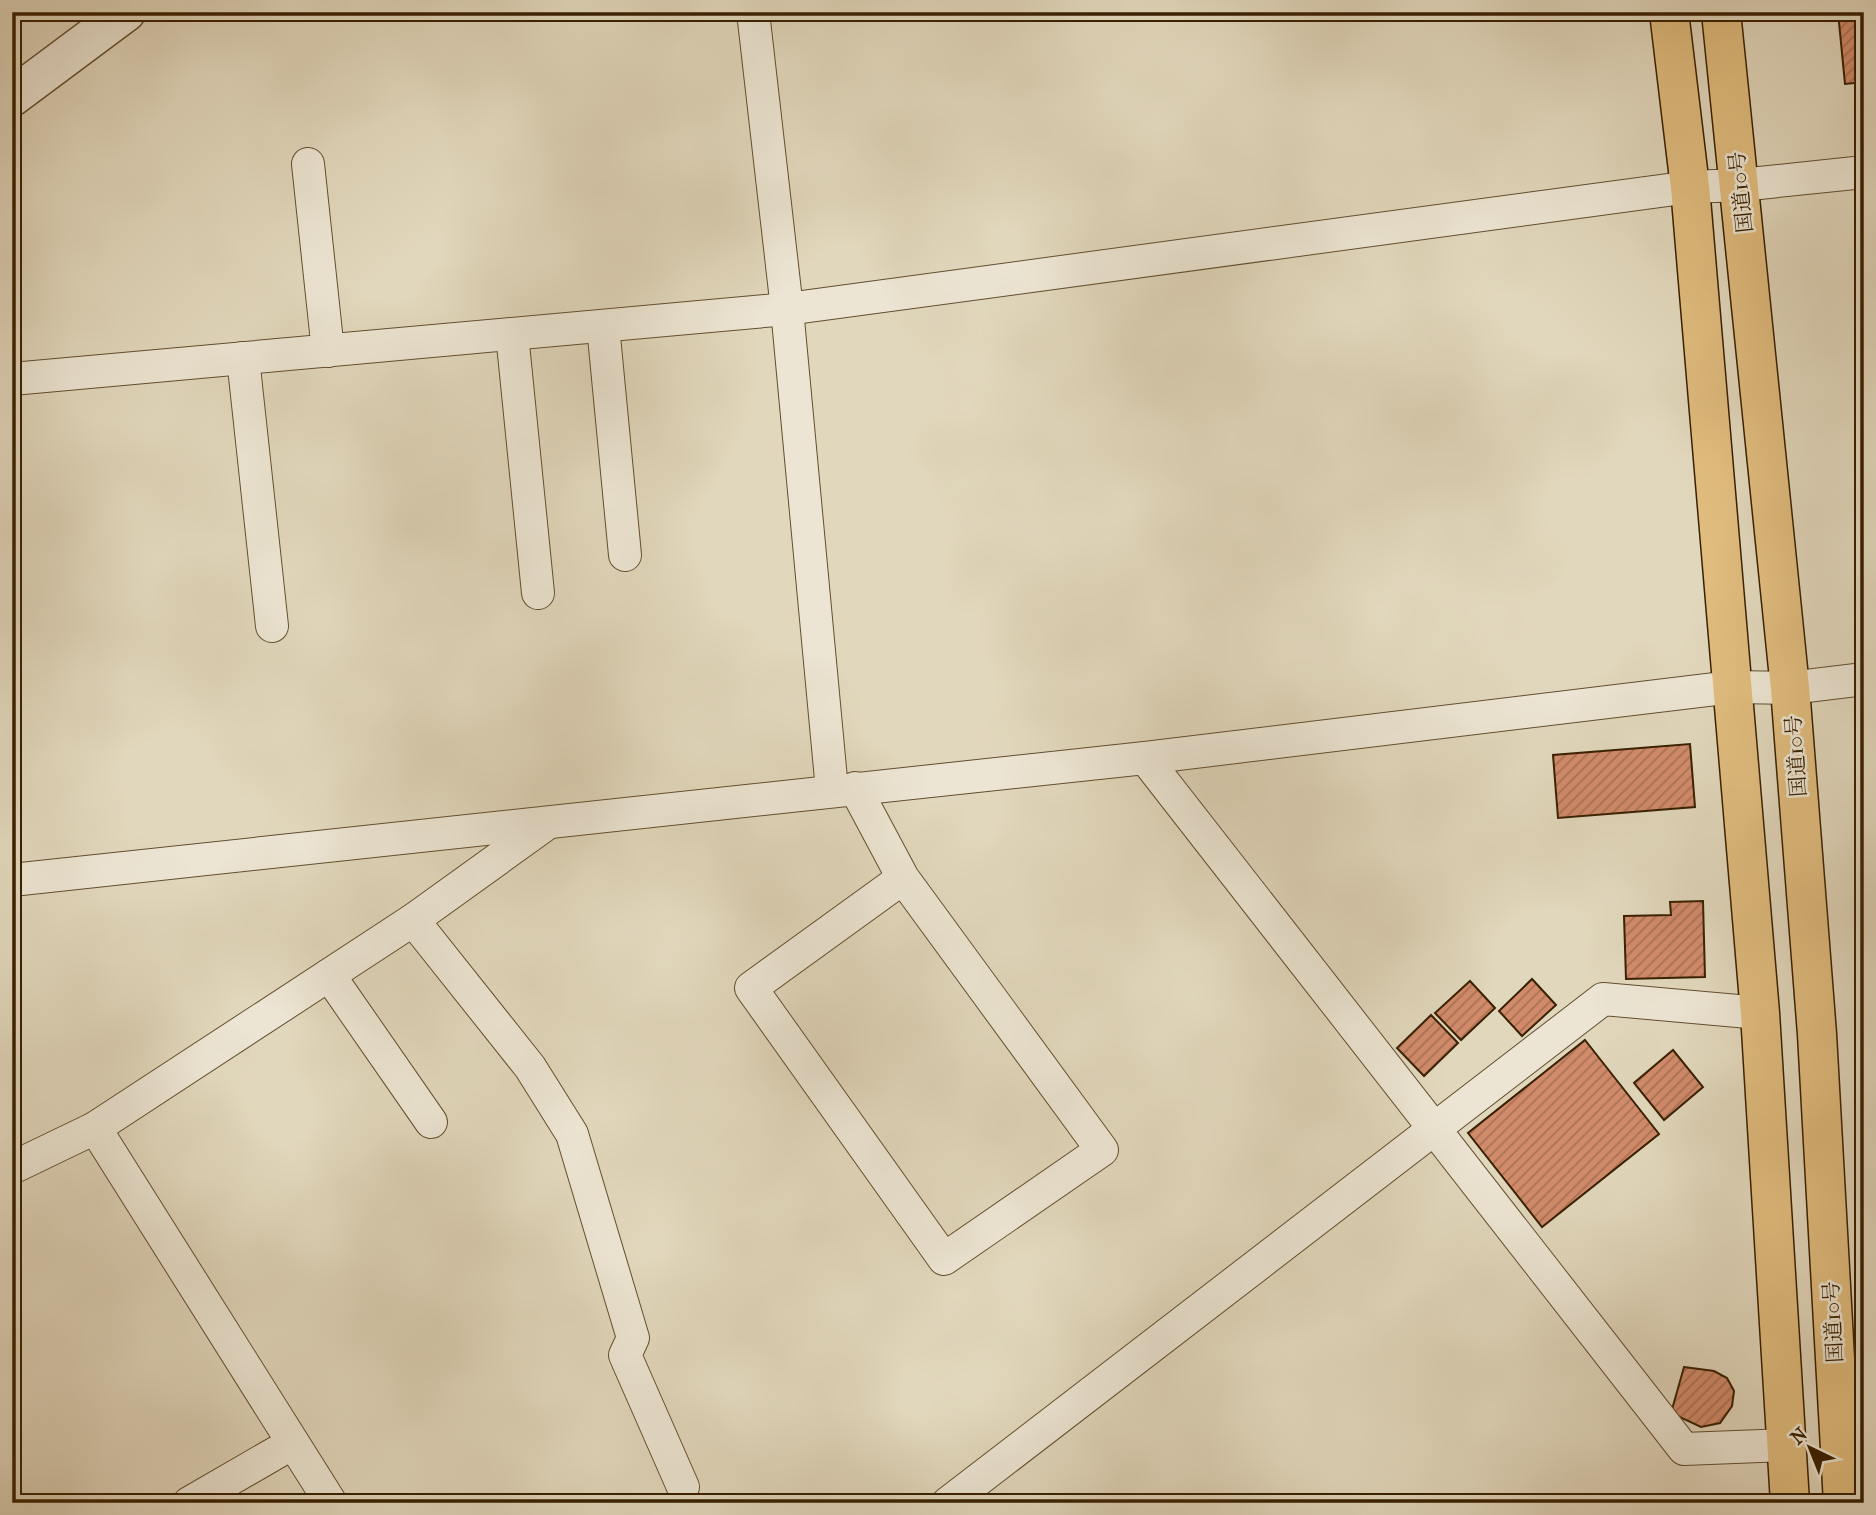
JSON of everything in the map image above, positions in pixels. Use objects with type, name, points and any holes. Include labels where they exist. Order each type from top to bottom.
[{"type":"highway","points":[[1670,12],[1690,187],[1760,1013],[1789,1445],[1790,1503]]},
{"type":"highway","name":"国道10号","points":[[1721,12],[1790,688],[1817,1034],[1843,1503]]},
{"type":"highway","points":[[1817,1034],[1849,1348],[1858,1380],[1864,1386]]},
{"type":"street","points":[[12,97],[126,12]]},
{"type":"street","points":[[752,12],[844,789],[903,878],[1102,1150],[944,1259],[751,988],[903,878]]},
{"type":"street","points":[[308,164],[328,351]]},
{"type":"street","points":[[12,379],[787,309],[1690,187],[1740,185],[1864,172]]},
{"type":"street","points":[[603,326],[625,555]]},
{"type":"street","points":[[512,334],[538,593]]},
{"type":"street","points":[[243,358],[272,626]]},
{"type":"street","points":[[12,880],[1145,758],[1732,687],[1790,688],[1864,680]]},
{"type":"street","points":[[1145,758],[1684,1449],[1789,1445]]},
{"type":"street","points":[[12,1168],[95,1128],[413,920],[546,824]]},
{"type":"street","points":[[413,920],[530,1067],[572,1134],[633,1338],[625,1355],[683,1487]]},
{"type":"street","points":[[329,975],[432,1122]]},
{"type":"street","points":[[948,1503],[1603,999],[1760,1013]]},
{"type":"street","points":[[95,1128],[331,1503]]},
{"type":"street","points":[[189,1503],[293,1443]]},
{"type":"street","points":[[1858,1503],[1864,1499]]},
{"type":"building","points":[[1838,12],[1864,12],[1864,82],[1845,84]]},
{"type":"building","points":[[1690,744],[1695,807],[1558,818],[1553,755]]},
{"type":"building","points":[[1864,851],[1864,934],[1856,856]]},
{"type":"building","points":[[1703,901],[1705,977],[1626,979],[1624,916],[1671,915],[1670,902]]},
{"type":"building","points":[[1532,979],[1556,1005],[1522,1036],[1499,1011]]},
{"type":"building","points":[[1470,981],[1495,1008],[1461,1040],[1435,1013]]},
{"type":"building","points":[[1431,1015],[1458,1043],[1424,1076],[1397,1048]]},
{"type":"building","points":[[1585,1040],[1659,1134],[1542,1227],[1468,1133]]},
{"type":"building","points":[[1673,1050],[1703,1087],[1664,1120],[1634,1083]]},
{"type":"building","points":[[1684,1367],[1714,1371],[1727,1378],[1734,1391],[1732,1406],[1720,1423],[1701,1427],[1671,1413]]}]
